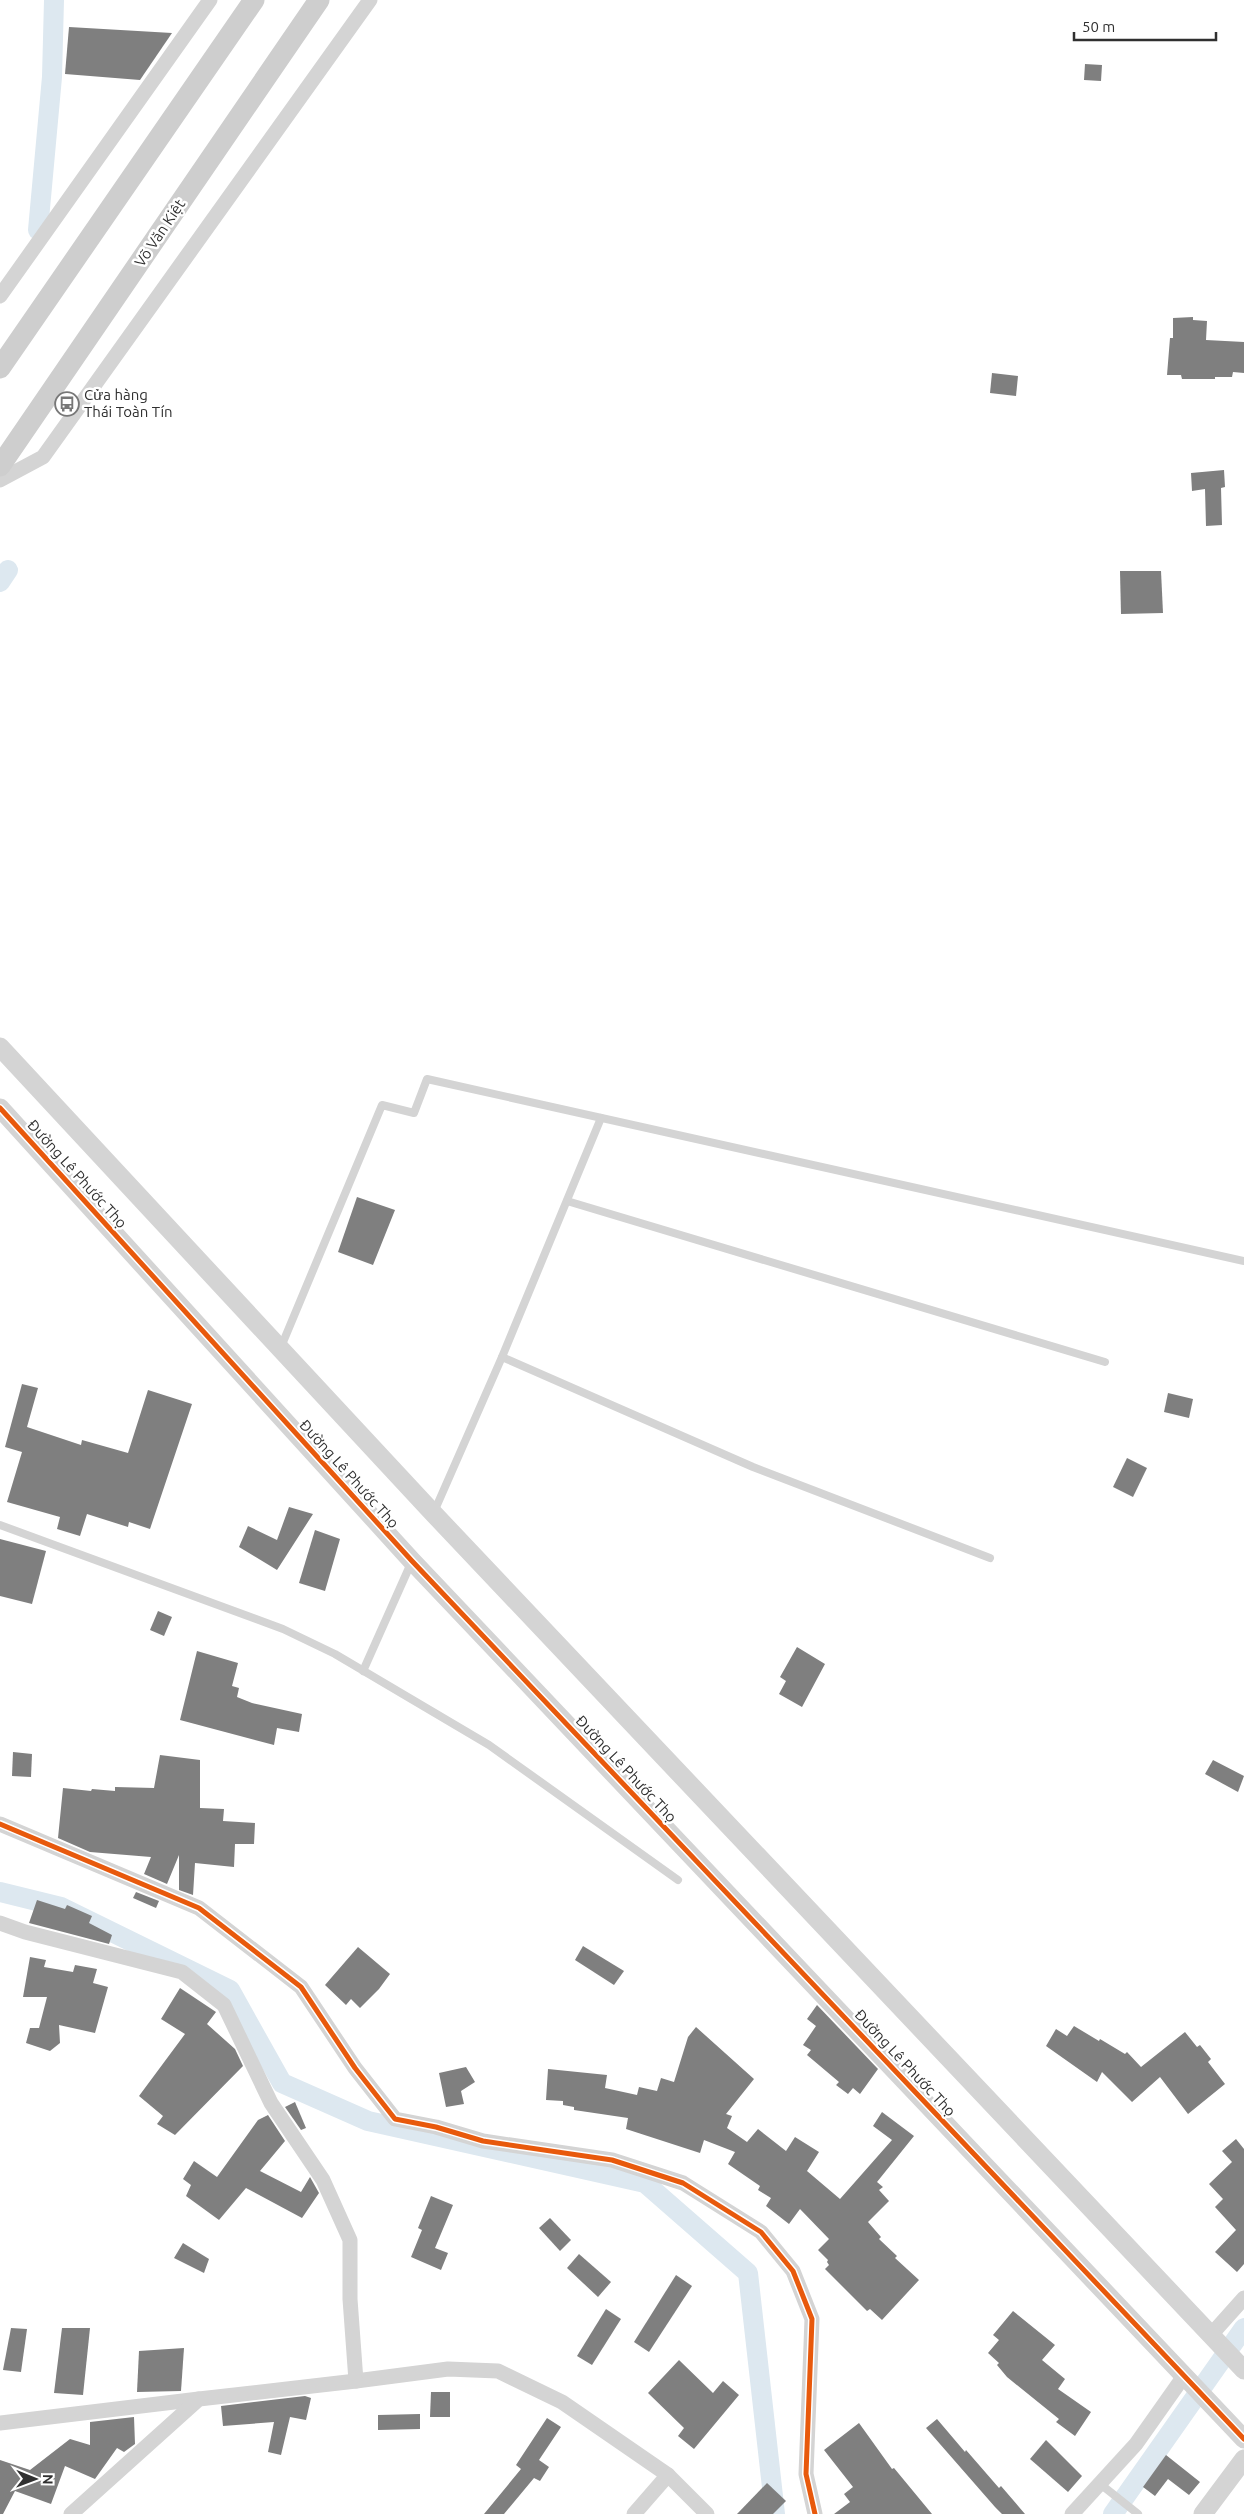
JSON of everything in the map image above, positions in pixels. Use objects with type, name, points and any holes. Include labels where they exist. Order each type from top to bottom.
[{"type":"main road","points":[[0,368],[254,0]]},
{"type":"main road","name":"Võ Văn Kiệt","points":[[0,466],[319,0]]},
{"type":"street","points":[[0,296],[210,0]]},
{"type":"street","points":[[0,480],[43,457],[370,0]]},
{"type":"street","name":"Đường Lê Phước Thọ","points":[[0,1047],[281,1347],[433,1513],[1242,2368]]},
{"type":"street","name":"Đường Lê Phước Thọ","points":[[0,1108],[412,1561],[1244,2439]]},
{"type":"street","points":[[0,1824],[200,1908],[301,1987],[355,2068],[395,2118],[436,2127],[483,2141],[612,2160],[683,2183],[761,2232],[793,2271],[812,2320],[806,2474],[815,2514]]},
{"type":"street","points":[[0,1923],[25,1932],[182,1972],[224,2005],[271,2103],[323,2180],[350,2240],[350,2300],[356,2381]]},
{"type":"street","points":[[1214,2340],[1244,2298]]},
{"type":"street","points":[[0,2423],[448,2369],[498,2371],[562,2402],[668,2475],[708,2514]]},
{"type":"street","points":[[1072,2514],[1136,2444],[1186,2378]]},
{"type":"street","points":[[71,2514],[199,2399]]},
{"type":"street","points":[[1203,2514],[1244,2459]]},
{"type":"street","points":[[634,2514],[668,2475]]},
{"type":"lane","points":[[281,1347],[382,1105],[414,1113],[427,1079],[1244,1260]]},
{"type":"lane","points":[[433,1513],[502,1357],[601,1118]]},
{"type":"lane","points":[[567,1201],[1105,1362]]},
{"type":"lane","points":[[502,1357],[753,1467],[990,1558]]},
{"type":"lane","points":[[0,1525],[283,1629],[362,1671],[488,1746],[678,1880]]},
{"type":"lane","points":[[362,1671],[412,1561]]},
{"type":"lane","points":[[1099,2483],[1138,2514]]},
{"type":"building","points":[[69,27],[172,33],[140,80],[65,74]]},
{"type":"building","points":[[1085,64],[1102,65],[1101,81],[1084,80]]},
{"type":"building","points":[[1193,317],[1193,320],[1207,321],[1206,340],[1244,342],[1244,373],[1233,372],[1232,377],[1215,377],[1215,379],[1182,379],[1181,375],[1167,375],[1170,338],[1173,338],[1173,318]]},
{"type":"building","points":[[992,373],[1018,376],[1016,396],[990,393]]},
{"type":"building","points":[[1224,470],[1225,487],[1221,488],[1222,525],[1206,526],[1205,489],[1192,491],[1191,473]]},
{"type":"building","points":[[1120,571],[1161,571],[1163,613],[1121,614]]},
{"type":"building","points":[[357,1197],[395,1210],[373,1265],[338,1252]]},
{"type":"building","points":[[22,1384],[38,1388],[27,1427],[81,1445],[82,1440],[128,1453],[148,1390],[192,1404],[150,1529],[129,1522],[128,1527],[87,1514],[80,1536],[57,1529],[60,1517],[7,1502],[22,1452],[5,1447]]},
{"type":"building","points":[[1168,1393],[1193,1399],[1189,1418],[1164,1412]]},
{"type":"building","points":[[1127,1458],[1147,1468],[1133,1497],[1113,1487]]},
{"type":"building","points":[[289,1507],[313,1514],[277,1570],[239,1547],[248,1526],[277,1540]]},
{"type":"building","points":[[315,1530],[340,1539],[325,1591],[299,1583]]},
{"type":"building","points":[[0,1539],[46,1551],[32,1604],[0,1596]]},
{"type":"building","points":[[158,1611],[172,1617],[164,1636],[150,1630]]},
{"type":"building","points":[[797,1647],[825,1664],[802,1707],[779,1694],[786,1681],[780,1677]]},
{"type":"building","points":[[197,1651],[238,1663],[232,1686],[239,1688],[237,1697],[252,1703],[302,1714],[299,1732],[277,1728],[274,1745],[180,1720]]},
{"type":"building","points":[[13,1752],[32,1754],[31,1777],[12,1776]]},
{"type":"building","points":[[160,1755],[200,1760],[200,1808],[224,1809],[223,1821],[255,1823],[254,1844],[235,1844],[234,1867],[195,1863],[193,1895],[179,1890],[179,1855],[167,1884],[144,1874],[151,1857],[90,1852],[58,1838],[63,1788],[115,1791],[115,1787],[154,1788]]},
{"type":"building","points":[[1213,1760],[1244,1776],[1238,1792],[1205,1774]]},
{"type":"building","points":[[136,1892],[159,1901],[156,1908],[133,1898]]},
{"type":"building","points":[[37,1900],[65,1909],[67,1905],[92,1916],[89,1923],[112,1935],[109,1944],[29,1923]]},
{"type":"building","points":[[583,1946],[624,1971],[614,1985],[575,1960]]},
{"type":"building","points":[[358,1947],[390,1974],[379,1989],[360,2008],[351,1999],[346,2005],[325,1985]]},
{"type":"building","points":[[30,1957],[46,1960],[44,1967],[73,1972],[75,1965],[97,1969],[93,1983],[108,1987],[95,2033],[59,2025],[60,2043],[50,2051],[26,2043],[30,2028],[39,2028],[47,1997],[23,1997]]},
{"type":"building","points":[[180,1988],[216,2012],[207,2024],[235,2049],[243,2066],[175,2135],[157,2124],[163,2116],[139,2096],[185,2034],[161,2019]]},
{"type":"building","points":[[817,2005],[878,2069],[860,2094],[853,2088],[848,2094],[836,2085],[839,2082],[807,2055],[811,2050],[803,2045],[816,2026],[807,2019]]},
{"type":"building","points":[[1074,2026],[1125,2054],[1127,2052],[1141,2067],[1185,2032],[1197,2047],[1200,2045],[1211,2059],[1208,2062],[1225,2084],[1188,2114],[1160,2077],[1132,2102],[1102,2072],[1097,2082],[1046,2046],[1056,2029],[1067,2036]]},
{"type":"building","points":[[696,2027],[754,2079],[726,2114],[732,2116],[727,2128],[747,2142],[758,2129],[786,2151],[795,2137],[819,2152],[807,2171],[840,2199],[892,2140],[873,2126],[882,2112],[914,2136],[877,2182],[883,2187],[879,2190],[889,2201],[868,2222],[881,2237],[879,2239],[897,2256],[895,2258],[919,2280],[882,2320],[870,2309],[867,2311],[825,2269],[829,2265],[828,2260],[818,2250],[829,2239],[800,2209],[789,2224],[766,2206],[771,2198],[758,2190],[760,2186],[728,2164],[735,2152],[704,2140],[700,2153],[626,2129],[628,2118],[574,2110],[574,2107],[563,2105],[563,2101],[546,2100],[548,2069],[607,2075],[605,2088],[637,2095],[639,2087],[657,2091],[661,2078],[674,2082],[688,2037]]},
{"type":"building","points":[[466,2067],[475,2082],[461,2091],[464,2104],[446,2107],[439,2073]]},
{"type":"building","points":[[295,2102],[306,2128],[301,2130],[285,2107]]},
{"type":"building","points":[[268,2115],[285,2141],[260,2171],[301,2192],[310,2177],[319,2193],[302,2218],[246,2188],[219,2220],[186,2196],[191,2185],[183,2179],[194,2161],[217,2177],[258,2120]]},
{"type":"building","points":[[1236,2139],[1244,2149],[1244,2264],[1237,2272],[1215,2252],[1236,2230],[1215,2207],[1223,2199],[1209,2184],[1232,2162],[1222,2151]]},
{"type":"building","points":[[431,2196],[453,2205],[435,2248],[448,2253],[441,2270],[411,2257],[422,2230],[418,2228]]},
{"type":"building","points":[[550,2218],[571,2240],[560,2251],[539,2228]]},
{"type":"building","points":[[183,2243],[209,2259],[204,2273],[174,2258]]},
{"type":"building","points":[[579,2254],[611,2282],[598,2297],[567,2268]]},
{"type":"building","points":[[676,2275],[692,2286],[649,2352],[634,2342]]},
{"type":"building","points":[[606,2309],[621,2319],[592,2365],[577,2356]]},
{"type":"building","points":[[1013,2311],[1055,2345],[1042,2360],[1065,2379],[1058,2389],[1091,2412],[1075,2436],[1056,2422],[1059,2419],[1007,2377],[997,2365],[999,2363],[988,2353],[999,2340],[993,2335]]},
{"type":"building","points":[[11,2328],[27,2329],[21,2372],[3,2370]]},
{"type":"building","points":[[62,2328],[90,2328],[83,2395],[54,2393]]},
{"type":"building","points":[[184,2348],[181,2391],[137,2392],[139,2351]]},
{"type":"building","points":[[679,2360],[713,2393],[723,2381],[739,2395],[694,2449],[678,2436],[684,2428],[648,2393]]},
{"type":"building","points":[[431,2392],[450,2392],[450,2417],[430,2417]]},
{"type":"building","points":[[305,2396],[311,2398],[306,2420],[290,2417],[281,2455],[268,2452],[274,2422],[223,2426],[221,2406]]},
{"type":"building","points":[[420,2414],[420,2429],[378,2430],[378,2415]]},
{"type":"building","points":[[134,2417],[135,2444],[124,2452],[117,2448],[95,2479],[65,2466],[51,2504],[15,2491],[3,2514],[0,2514],[0,2460],[30,2470],[70,2439],[90,2445],[90,2422]]},
{"type":"building","points":[[547,2418],[561,2427],[539,2460],[549,2467],[540,2481],[534,2478],[504,2514],[484,2514],[521,2469],[516,2465]]},
{"type":"building","points":[[937,2419],[965,2452],[966,2450],[1025,2514],[1002,2514],[995,2507],[926,2428]]},
{"type":"building","points":[[859,2423],[892,2469],[894,2468],[932,2514],[834,2514],[850,2502],[844,2494],[853,2487],[824,2450]]},
{"type":"building","points":[[1046,2440],[1082,2476],[1068,2492],[1030,2459]]},
{"type":"building","points":[[1166,2455],[1200,2482],[1189,2495],[1168,2479],[1155,2496],[1143,2487]]},
{"type":"building","points":[[767,2483],[786,2501],[773,2514],[737,2514]]},
{"type":"waterway","points":[[38,230],[52,77],[54,0]]},
{"type":"waterway","points":[[0,582],[8,570]]},
{"type":"waterway","points":[[0,1892],[61,1907],[230,1990],[282,2083],[368,2121],[645,2183],[748,2273],[775,2514]]},
{"type":"waterway","points":[[1113,2514],[1244,2328]]},
{"type":"cycle path","points":[[0,1108],[412,1561],[1244,2439]]},
{"type":"cycle path","points":[[0,1824],[199,1908],[301,1987],[355,2068],[395,2119],[436,2127],[483,2141],[612,2160],[683,2183],[761,2232],[793,2271],[812,2319],[806,2474],[815,2514]]},
{"type":"place","name":"Cửa hàng Thái Toàn Tín","points":[[67,404]]}]
